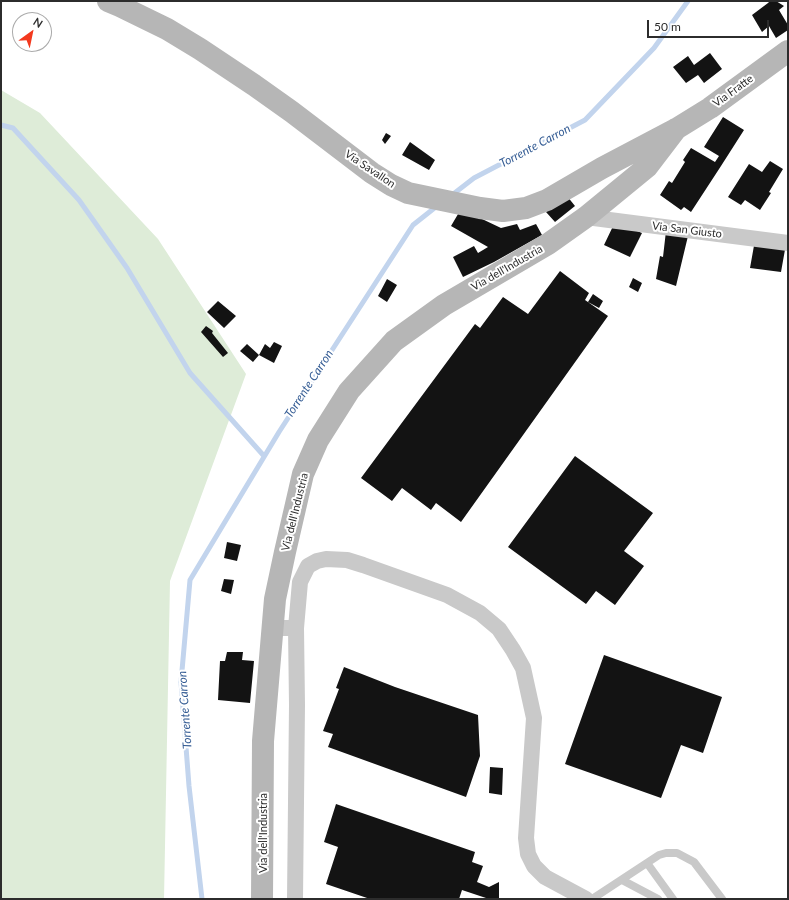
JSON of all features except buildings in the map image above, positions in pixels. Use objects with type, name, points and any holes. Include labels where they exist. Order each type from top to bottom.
[{"type":"street","name":"Via Savallon","points":[[108,1],[167,30],[200,49],[292,112],[372,173],[391,185],[408,193],[480,208],[503,211],[526,208],[547,200],[602,168],[676,129]]},
{"type":"street","name":"Via Fratte","points":[[676,129],[710,108],[788,51]]},
{"type":"street","name":"Via dell'Industria","points":[[262,899],[263,741],[275,600],[303,474],[318,440],[349,391],[394,341],[444,305],[548,244],[586,217],[647,167],[676,129]]},
{"type":"street","name":"Via San Giusto","points":[[586,217],[788,243]]},
{"type":"street","points":[[294,899],[297,705],[296,628],[300,582],[308,566],[317,561],[326,559],[347,560],[447,595],[480,613],[499,629],[523,668],[534,718],[526,838],[528,854],[534,866],[545,878],[586,899]]},
{"type":"street","points":[[273,628],[296,628]]},
{"type":"lane","points":[[592,899],[658,856],[666,853],[677,853],[694,862],[722,899]]},
{"type":"lane","points":[[647,863],[673,899]]},
{"type":"lane","points":[[622,880],[658,899]]},
{"type":"green space","points":[[1,90],[40,113],[158,239],[246,374],[170,581],[164,899],[1,899]]},
{"type":"waterway","name":"Torrente Carron","points":[[452,195],[474,178],[585,120],[654,48],[688,1]]},
{"type":"waterway","points":[[1,125],[13,128],[79,200],[127,268],[190,373],[264,456]]},
{"type":"waterway","name":"Torrente Carron","points":[[202,899],[189,786],[181,682],[190,580],[279,432],[413,225],[437,206]]}]
